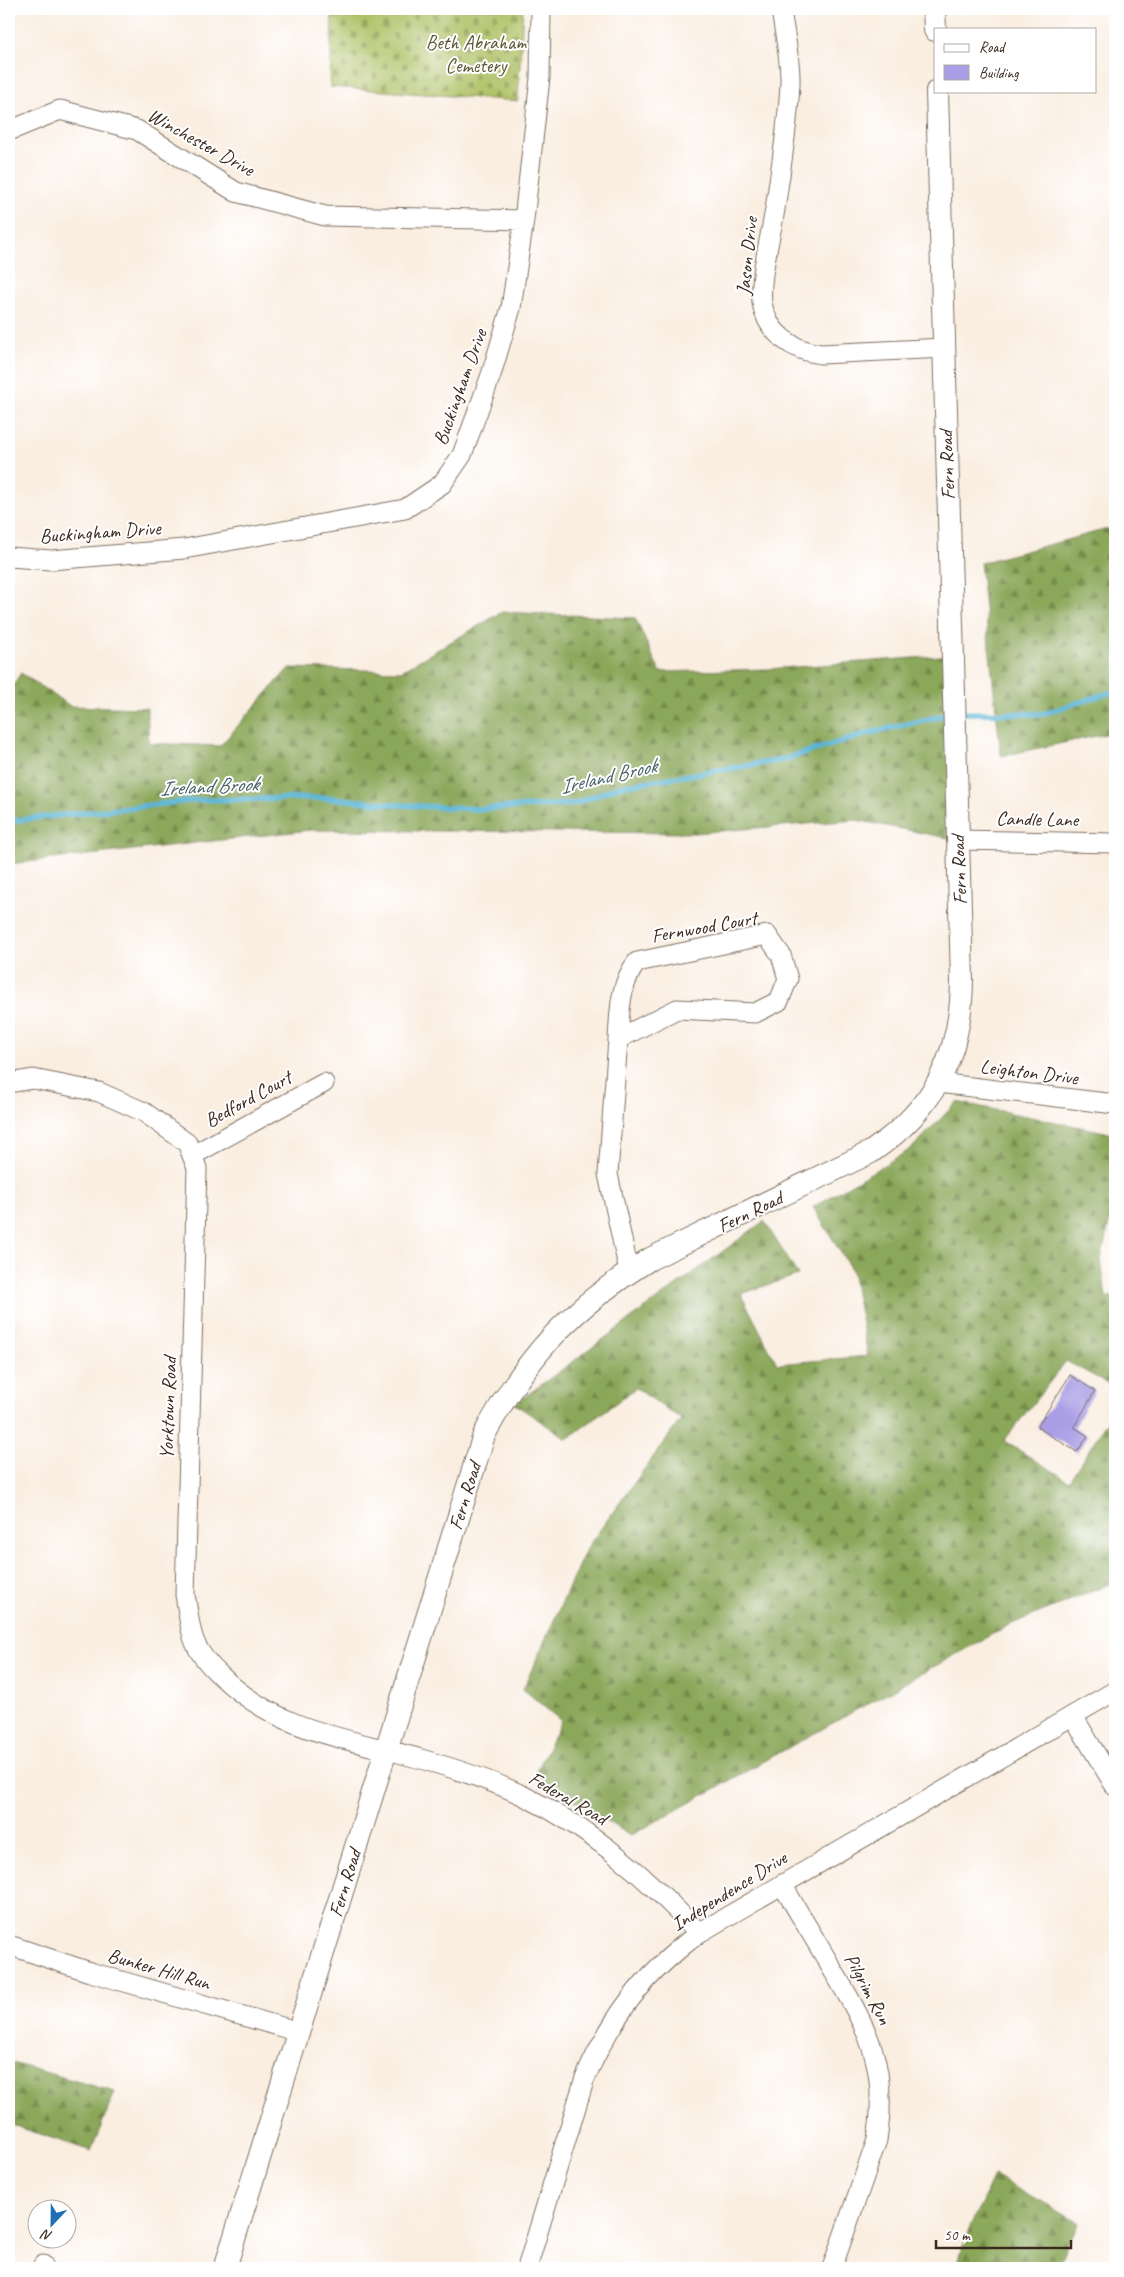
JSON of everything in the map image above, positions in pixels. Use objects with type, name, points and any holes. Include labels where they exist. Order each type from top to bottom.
[{"type":"street","name":"Buckingham Drive","points":[[9,557],[51,560],[184,549],[405,509],[442,484],[462,455],[491,375],[511,308],[524,220],[540,78],[541,9]]},
{"type":"street","name":"Jason Drive","points":[[781,9],[790,83],[775,208],[762,284],[762,304],[766,316],[785,342],[808,353],[944,348]]},
{"type":"street","points":[[934,9],[935,28]]},
{"type":"street","name":"Fern Road","points":[[225,2268],[484,1435],[503,1399],[526,1365],[553,1334],[582,1306],[629,1272],[871,1152],[902,1129],[916,1115],[938,1083],[954,1048],[961,1009],[958,840],[937,92]]},
{"type":"street","name":"Winchester Drive","points":[[9,132],[60,110],[137,130],[236,192],[325,216],[524,220]]},
{"type":"street","name":"Candle Lane","points":[[958,840],[1115,843]]},
{"type":"street","name":"Fernwood Court","points":[[618,1039],[677,1009],[756,1013],[779,1001],[788,979],[781,955],[767,935],[636,962],[627,974],[621,995],[608,1174],[629,1272]]},
{"type":"street","points":[[9,1083],[33,1079],[99,1092],[144,1112],[186,1143],[193,1155]]},
{"type":"street","name":"Bedford Court","points":[[193,1155],[324,1083]]},
{"type":"street","name":"Leighton Drive","points":[[938,1083],[1115,1104]]},
{"type":"street","name":"Yorktown Road","points":[[193,1155],[197,1168],[185,1595],[194,1641],[206,1662],[234,1689],[263,1710],[293,1724],[386,1751]]},
{"type":"street","name":"Independence Drive","points":[[527,2268],[584,2081],[596,2053],[628,2000],[648,1976],[671,1954],[699,1933],[1115,1691]]},
{"type":"street","points":[[1073,1716],[1115,1786]]},
{"type":"street","name":"Federal Road","points":[[386,1751],[419,1758],[473,1775],[524,1796],[573,1824],[626,1862],[661,1893],[699,1933]]},
{"type":"street","name":"Pilgrim Run","points":[[782,1884],[865,2025],[872,2043],[880,2082],[880,2121],[877,2140],[832,2268]]},
{"type":"street","name":"Bunker Hill Run","points":[[9,1945],[90,1972],[299,2032]]},
{"type":"green space","name":"Beth Abraham Cemetery","points":[[332,9],[523,9],[518,101],[330,87]]},
{"type":"green space","points":[[1115,527],[1115,732],[1001,756],[980,563]]},
{"type":"green space","points":[[502,612],[635,618],[660,672],[768,669],[953,655],[958,840],[856,820],[695,833],[310,830],[9,864],[9,691],[21,673],[70,706],[147,708],[149,743],[220,746],[289,668],[401,671]]},
{"type":"green space","points":[[957,1102],[1115,1134],[1115,1198],[1101,1259],[1106,1297],[1115,1297],[1115,1372],[1107,1383],[1066,1361],[1004,1441],[1069,1481],[1106,1423],[1115,1424],[1115,1582],[1007,1626],[630,1836],[535,1775],[561,1721],[523,1689],[586,1549],[681,1419],[636,1388],[567,1439],[515,1404],[764,1221],[798,1275],[741,1294],[777,1364],[868,1356],[852,1271],[813,1207],[911,1149]]},
{"type":"green space","points":[[9,2062],[115,2092],[91,2151],[9,2124]]},
{"type":"green space","points":[[994,2176],[1079,2223],[1057,2268],[957,2268],[965,2238]]},
{"type":"building","points":[[1070,1375],[1095,1391],[1074,1427],[1088,1436],[1077,1452],[1037,1427]]},
{"type":"waterway","name":"Ireland Brook","points":[[960,713],[1042,714],[1115,691]]},
{"type":"waterway","name":"Ireland Brook","points":[[9,821],[198,800],[329,798],[399,805],[478,809],[574,804],[620,786],[782,760],[873,732],[950,714]]}]
